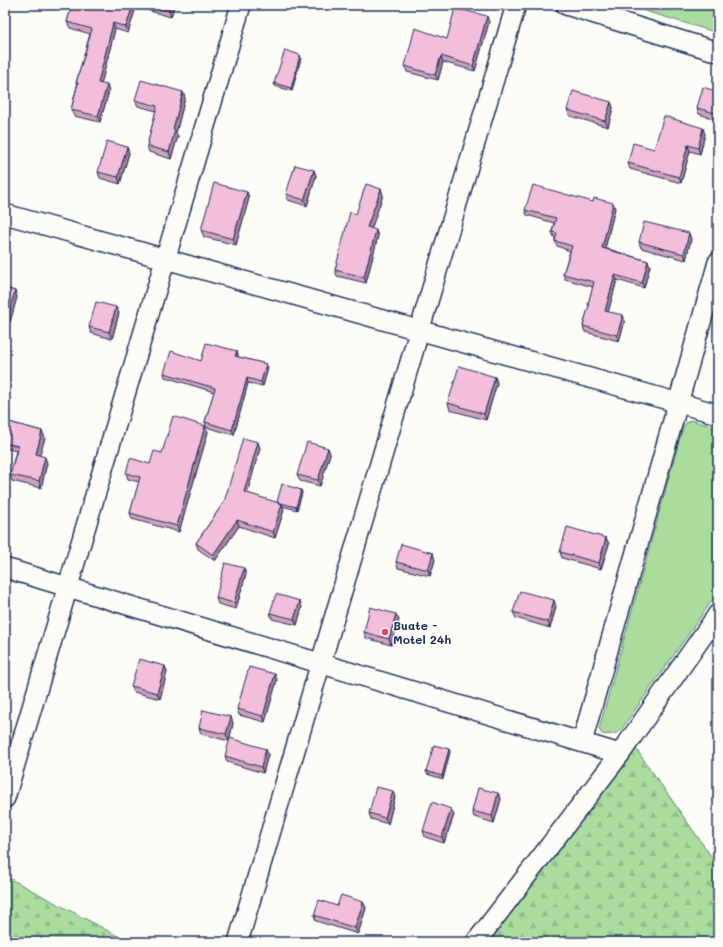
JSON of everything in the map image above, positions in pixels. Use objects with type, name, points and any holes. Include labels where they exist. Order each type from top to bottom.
[{"type":"street","points":[[5,798],[240,5]]},
{"type":"street","points":[[238,942],[516,5]]},
{"type":"street","points":[[566,5],[718,52]]},
{"type":"street","points":[[5,214],[718,414]]},
{"type":"street","points":[[582,742],[718,262]]},
{"type":"street","points":[[5,568],[620,754]]},
{"type":"street","points":[[476,942],[620,754],[718,614]]},
{"type":"green space","points":[[625,5],[718,5],[718,33]]},
{"type":"green space","points":[[691,420],[718,428],[718,592],[621,730],[612,734],[602,734],[599,729],[683,427]]},
{"type":"green space","points":[[634,746],[718,866],[718,942],[486,942]]},
{"type":"green space","points":[[5,876],[129,942],[5,942]]},
{"type":"building","points":[[72,5],[133,5],[126,27],[113,23],[98,83],[107,85],[98,116],[71,110],[78,83],[76,83],[92,29],[67,22]]},
{"type":"building","points":[[148,5],[170,5],[169,11]]},
{"type":"building","points":[[455,8],[487,16],[473,66],[441,56],[435,75],[405,66],[415,28],[447,39]]},
{"type":"building","points":[[285,50],[300,55],[291,88],[274,83]]},
{"type":"building","points":[[141,80],[183,92],[173,129],[175,130],[169,152],[147,146],[157,106],[135,100]]},
{"type":"building","points":[[703,87],[718,92],[718,114],[697,108]]},
{"type":"building","points":[[573,91],[611,102],[605,121],[567,110]]},
{"type":"building","points":[[664,116],[703,128],[698,148],[688,145],[679,177],[628,163],[633,143],[654,149]]},
{"type":"building","points":[[107,141],[127,147],[118,177],[98,172]]},
{"type":"building","points":[[295,165],[314,170],[304,200],[286,194]]},
{"type":"building","points":[[214,183],[247,192],[233,239],[201,230]]},
{"type":"building","points":[[366,184],[381,189],[367,227],[376,230],[364,277],[335,270],[350,212],[356,214]]},
{"type":"building","points":[[533,185],[593,202],[594,198],[613,203],[602,248],[648,261],[642,283],[615,275],[605,311],[623,315],[617,335],[583,326],[594,282],[563,274],[572,246],[555,241],[557,233],[552,232],[556,218],[525,210]]},
{"type":"building","points":[[644,222],[689,233],[684,254],[639,242]]},
{"type":"building","points":[[5,288],[15,291],[8,316],[5,315]]},
{"type":"building","points":[[96,302],[116,307],[109,332],[89,327]]},
{"type":"building","points":[[206,343],[237,351],[235,356],[266,364],[261,382],[247,378],[232,430],[205,422],[215,388],[164,373],[171,351],[201,361]]},
{"type":"building","points":[[459,366],[495,377],[484,414],[448,403]]},
{"type":"building","points":[[5,408],[8,409],[5,421]]},
{"type":"building","points":[[173,416],[205,426],[177,526],[130,513],[140,477],[126,473],[130,458],[150,464],[154,451],[162,453]]},
{"type":"building","points":[[5,421],[42,431],[36,454],[45,457],[39,481],[10,475],[18,446],[5,443]]},
{"type":"building","points":[[243,438],[258,442],[244,492],[282,504],[273,532],[237,520],[213,555],[196,543],[224,502]]},
{"type":"building","points":[[307,442],[328,448],[318,480],[297,475]]},
{"type":"building","points":[[282,484],[301,490],[296,507],[277,502]]},
{"type":"building","points":[[567,527],[606,538],[599,563],[560,552]]},
{"type":"building","points":[[401,544],[433,553],[428,570],[396,562]]},
{"type":"building","points":[[225,563],[244,568],[234,603],[216,598]]},
{"type":"building","points":[[520,591],[554,600],[548,622],[513,612]]},
{"type":"building","points":[[276,594],[300,601],[294,619],[270,613]]},
{"type":"building","points":[[370,607],[396,614],[389,639],[364,632]]},
{"type":"building","points":[[139,659],[165,666],[157,693],[131,686]]},
{"type":"building","points":[[249,667],[275,674],[263,716],[237,709]]},
{"type":"building","points":[[203,710],[231,717],[226,734],[199,728]]},
{"type":"building","points":[[230,738],[266,749],[261,767],[225,756]]},
{"type":"building","points":[[434,745],[449,749],[442,776],[426,771]]},
{"type":"building","points":[[376,787],[393,791],[385,818],[369,813]]},
{"type":"building","points":[[478,788],[498,793],[492,816],[472,811]]},
{"type":"building","points":[[432,802],[451,809],[442,837],[423,831]]},
{"type":"building","points":[[341,895],[363,902],[355,928],[314,915],[319,900],[337,906]]},
{"type":"place","name":"Buate - Motel 24h","points":[[385,632]]}]
